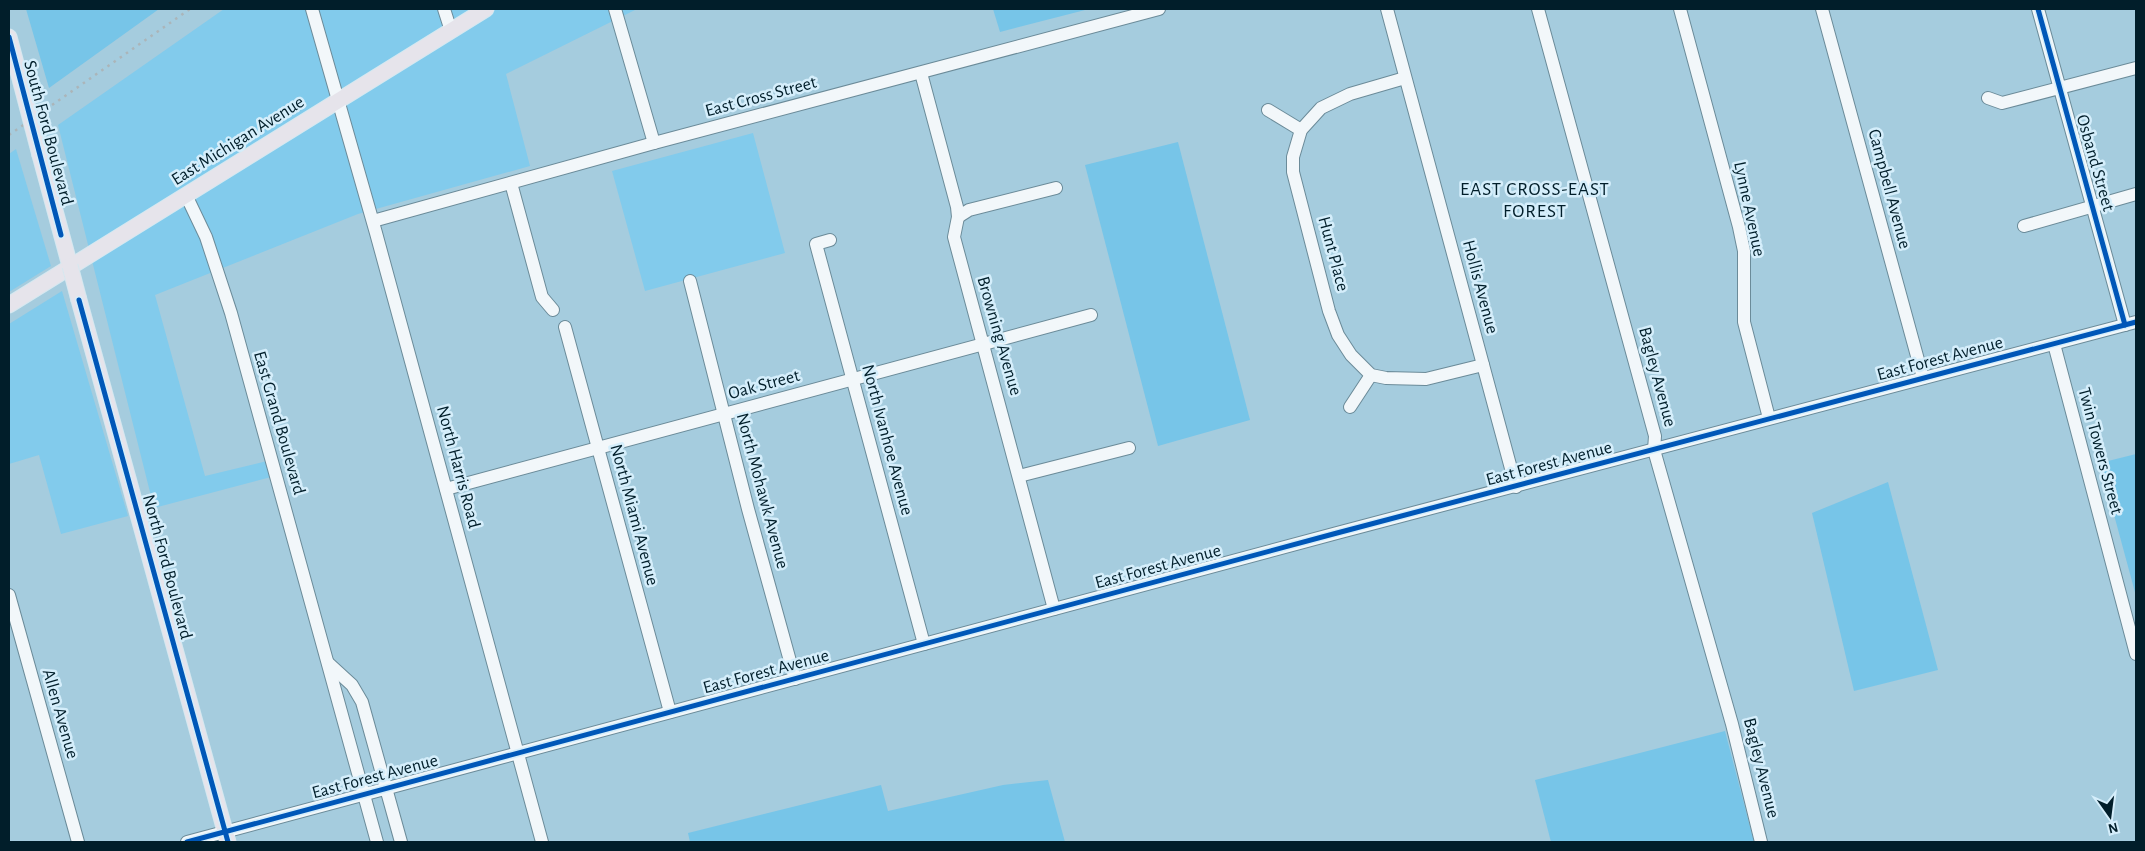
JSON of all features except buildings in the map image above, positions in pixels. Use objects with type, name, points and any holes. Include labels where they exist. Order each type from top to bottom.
[{"type":"main road","name":"East Michigan Avenue","points":[[9,305],[486,9]]},
{"type":"main road","name":"South Ford Boulevard","points":[[9,37],[70,266]]},
{"type":"main road","name":"North Ford Boulevard","points":[[70,266],[227,837]]},
{"type":"street","name":"North Harris Road","points":[[312,9],[373,221],[542,842]]},
{"type":"street","points":[[444,9],[451,31]]},
{"type":"street","points":[[615,9],[654,143]]},
{"type":"street","name":"East Cross Street","points":[[373,221],[654,143],[1159,9]]},
{"type":"street","name":"Hollis Avenue","points":[[1387,9],[1516,487]]},
{"type":"street","name":"Bagley Avenue","points":[[1538,9],[1653,427],[1655,436],[1654,450],[1727,706],[1762,842]]},
{"type":"street","name":"Lynne Avenue","points":[[1680,9],[1739,227],[1744,251],[1744,322],[1769,418]]},
{"type":"street","name":"Campbell Avenue","points":[[1822,9],[1923,378]]},
{"type":"street","name":"Osband Street","points":[[2038,9],[2093,206],[2131,324]]},
{"type":"street","points":[[1988,98],[2002,103],[2136,68]]},
{"type":"street","name":"Browning Avenue","points":[[921,73],[957,207],[958,217],[954,238],[1054,609]]},
{"type":"street","name":"Hunt Place","points":[[1371,374],[1351,355],[1338,335],[1293,172],[1293,157],[1301,130],[1322,108],[1336,100],[1405,78]]},
{"type":"street","points":[[1268,110],[1301,130]]},
{"type":"street","points":[[511,183],[542,297],[553,310]]},
{"type":"street","points":[[958,217],[969,210],[1056,188]]},
{"type":"street","points":[[2024,226],[2136,194]]},
{"type":"street","name":"East Grand Boulevard","points":[[186,195],[206,237],[231,313],[377,842]]},
{"type":"street","name":"North Ivanhoe Avenue","points":[[830,240],[811,245],[852,380],[924,644]]},
{"type":"street","name":"North Mohawk Avenue","points":[[690,281],[796,679]]},
{"type":"street","name":"Oak Street","points":[[446,489],[1092,315]]},
{"type":"street","name":"East Forest Avenue","points":[[187,842],[227,837],[364,794],[1769,418],[2131,324]]},
{"type":"street","name":"North Miami Avenue","points":[[565,327],[670,712]]},
{"type":"street","name":"Twin Towers Street","points":[[2054,344],[2136,654]]},
{"type":"street","points":[[1350,407],[1371,374],[1386,378],[1426,379],[1483,365]]},
{"type":"street","points":[[1019,476],[1129,448]]},
{"type":"street","name":"Allen Avenue","points":[[9,595],[13,626],[78,842]]},
{"type":"street","points":[[328,663],[352,685],[362,702],[401,842]]},
{"type":"shaded area","points":[[26,9],[159,9],[49,88]]},
{"type":"shaded area","points":[[224,9],[637,9],[506,74],[530,166],[358,214],[155,295],[205,476],[267,461],[271,477],[154,508],[58,125]]},
{"type":"shaded area","points":[[993,9],[1089,9],[1000,32]]},
{"type":"shaded area","points":[[753,133],[785,253],[645,291],[612,171]]},
{"type":"shaded area","points":[[1178,142],[1250,420],[1158,446],[1085,165]]},
{"type":"shaded area","points":[[16,149],[51,266],[9,292],[9,154]]},
{"type":"shaded area","points":[[62,291],[128,516],[61,534],[39,455],[9,464],[9,324]]},
{"type":"shaded area","points":[[2136,454],[2136,596],[2100,463]]},
{"type":"shaded area","points":[[1888,482],[1938,670],[1854,691],[1812,513]]},
{"type":"shaded area","points":[[1725,731],[1754,842],[1551,842],[1535,780]]},
{"type":"shaded area","points":[[1048,780],[1065,842],[690,842],[688,833],[881,785],[888,811],[1003,785]]},
{"type":"railway","points":[[9,135],[190,9]]},
{"type":"cycle path","points":[[2038,9],[2125,325]]},
{"type":"cycle path","points":[[9,37],[61,235]]},
{"type":"cycle path","points":[[79,300],[228,842]]},
{"type":"cycle path","points":[[187,842],[1337,533],[2136,322]]},
{"type":"district","name":"EAST CROSS-EAST FOREST","points":[[1535,200]]}]
